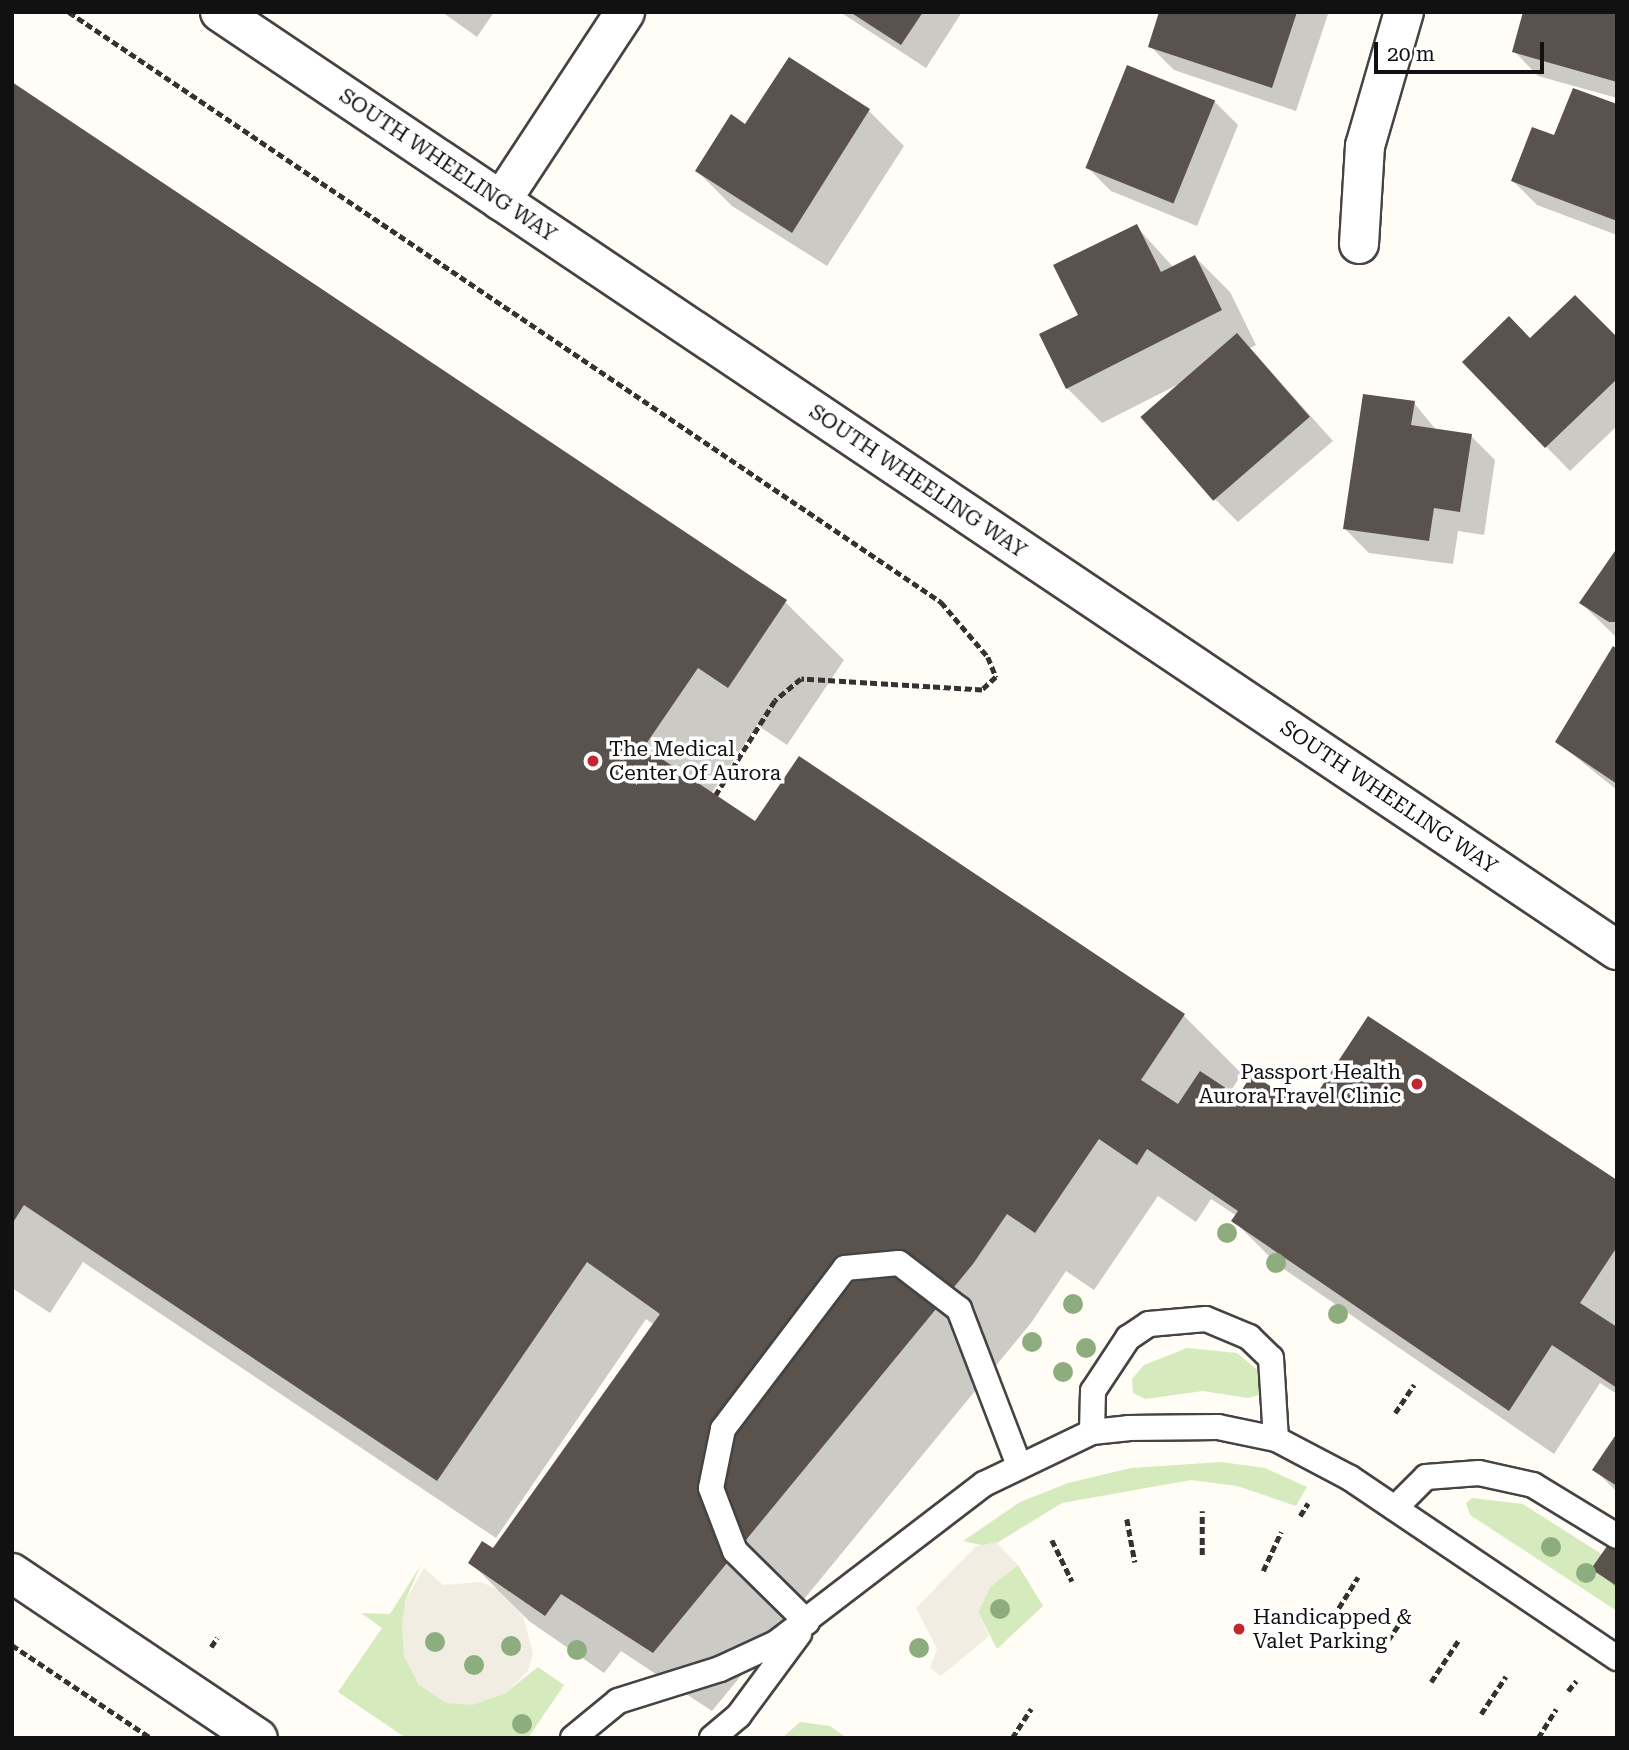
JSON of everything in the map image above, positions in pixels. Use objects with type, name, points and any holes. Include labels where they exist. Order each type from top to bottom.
[{"type":"street","name":"SOUTH WHEELING WAY","points":[[220,12],[1617,950]]},
{"type":"street","points":[[501,201],[625,12]]},
{"type":"street","points":[[1359,244],[1364,146],[1404,12]]},
{"type":"street","points":[[12,1573],[258,1738]]},
{"type":"lane","points":[[807,1622],[734,1551],[711,1488],[723,1429],[845,1268],[899,1263],[959,1309],[1019,1465]]},
{"type":"lane","points":[[1091,1432],[1093,1391],[1128,1338],[1149,1324],[1206,1319],[1249,1337],[1271,1358],[1276,1439]]},
{"type":"lane","points":[[573,1738],[618,1701],[720,1669],[807,1622],[925,1524],[1019,1465],[1091,1432],[1191,1426],[1276,1439],[1395,1508],[1617,1658]]},
{"type":"lane","points":[[1395,1508],[1426,1477],[1479,1473],[1533,1485],[1617,1536]]},
{"type":"lane","points":[[712,1738],[757,1693],[807,1622]]},
{"type":"path","points":[[69,12],[941,602],[988,657],[996,677],[982,690],[800,679],[775,701],[716,794]]},
{"type":"path","points":[[1395,1413],[1414,1385]]},
{"type":"path","points":[[1202,1511],[1202,1555]]},
{"type":"path","points":[[1127,1519],[1135,1562]]},
{"type":"path","points":[[1263,1572],[1281,1532]]},
{"type":"path","points":[[1052,1539],[1072,1581]]},
{"type":"path","points":[[1333,1617],[1358,1577]]},
{"type":"path","points":[[1382,1649],[1408,1611]]},
{"type":"path","points":[[1430,1682],[1458,1641]]},
{"type":"path","points":[[12,1645],[151,1738]]},
{"type":"path","points":[[1481,1714],[1506,1676]]},
{"type":"path","points":[[1012,1738],[1031,1709]]},
{"type":"path","points":[[1538,1738],[1556,1709]]},
{"type":"green space","points":[[1187,1348],[1237,1353],[1268,1379],[1266,1393],[1248,1398],[1203,1391],[1145,1399],[1133,1393],[1132,1379],[1144,1365]]},
{"type":"green space","points":[[1221,1462],[1265,1468],[1307,1487],[1296,1506],[1237,1486],[1191,1480],[1062,1503],[990,1547],[963,1541],[1020,1502],[1068,1483],[1131,1468]]},
{"type":"green space","points":[[1472,1498],[1523,1504],[1617,1564],[1617,1611],[1470,1515],[1466,1503]]},
{"type":"green space","points":[[421,1565],[405,1601],[504,1694],[538,1667],[564,1685],[528,1738],[406,1738],[338,1692],[382,1628],[361,1613],[390,1614]]},
{"type":"green space","points":[[1018,1565],[1043,1606],[997,1649],[978,1612],[990,1587]]},
{"type":"green space","points":[[800,1722],[830,1726],[847,1738],[782,1738]]},
{"type":"shaded area","points":[[996,1542],[1018,1565],[990,1587],[978,1612],[989,1636],[941,1676],[930,1668],[937,1649],[916,1608],[975,1547]]},
{"type":"shaded area","points":[[424,1568],[443,1585],[481,1582],[499,1590],[523,1616],[533,1653],[528,1671],[504,1694],[472,1705],[446,1703],[419,1685],[404,1657],[402,1625],[405,1601]]},
{"type":"building","points":[[850,12],[923,12],[901,45]]},
{"type":"building","points":[[1159,12],[1297,12],[1272,88],[1148,47]]},
{"type":"building","points":[[1523,12],[1617,12],[1617,82],[1512,52]]},
{"type":"building","points":[[789,57],[870,109],[792,233],[695,171],[731,114],[745,124]]},
{"type":"building","points":[[1127,65],[1215,101],[1174,204],[1085,168]]},
{"type":"building","points":[[12,82],[787,600],[728,688],[698,668],[644,747],[755,821],[799,756],[1185,1014],[1141,1080],[1178,1104],[1200,1071],[1238,1096],[1252,1074],[1306,1110],[1368,1016],[1617,1180],[1617,1247],[1580,1303],[1617,1327],[1617,1388],[1552,1345],[1509,1411],[1231,1221],[1238,1211],[1147,1149],[1137,1165],[1099,1139],[1035,1233],[1007,1214],[973,1264],[653,1653],[561,1594],[545,1616],[468,1563],[482,1541],[493,1548],[660,1314],[587,1262],[437,1481],[24,1205],[12,1224]]},
{"type":"building","points":[[1573,88],[1617,104],[1617,221],[1511,181],[1532,127],[1554,135]]},
{"type":"building","points":[[1137,224],[1161,272],[1195,255],[1222,310],[1066,389],[1039,334],[1078,315],[1053,265]]},
{"type":"building","points":[[1575,295],[1617,337],[1617,379],[1545,448],[1462,362],[1509,316],[1530,338]]},
{"type":"building","points":[[1237,333],[1310,417],[1213,501],[1140,417]]},
{"type":"building","points":[[1363,394],[1415,401],[1411,425],[1472,434],[1460,512],[1434,508],[1429,541],[1343,529]]},
{"type":"building","points":[[1617,548],[1617,622],[1609,622],[1579,603]]},
{"type":"building","points":[[1613,646],[1617,649],[1617,784],[1555,742]]},
{"type":"building","points":[[1617,1433],[1617,1486],[1592,1470]]},
{"type":"building","points":[[1617,1532],[1617,1586],[1591,1569]]},
{"type":"place","name":"The Medical Center Of Aurora","points":[[593,761]]},
{"type":"place","name":"Passport Health Aurora Travel Clinic","points":[[1417,1084]]},
{"type":"place","name":"Handicapped & Valet Parking","points":[[1239,1629]]}]
